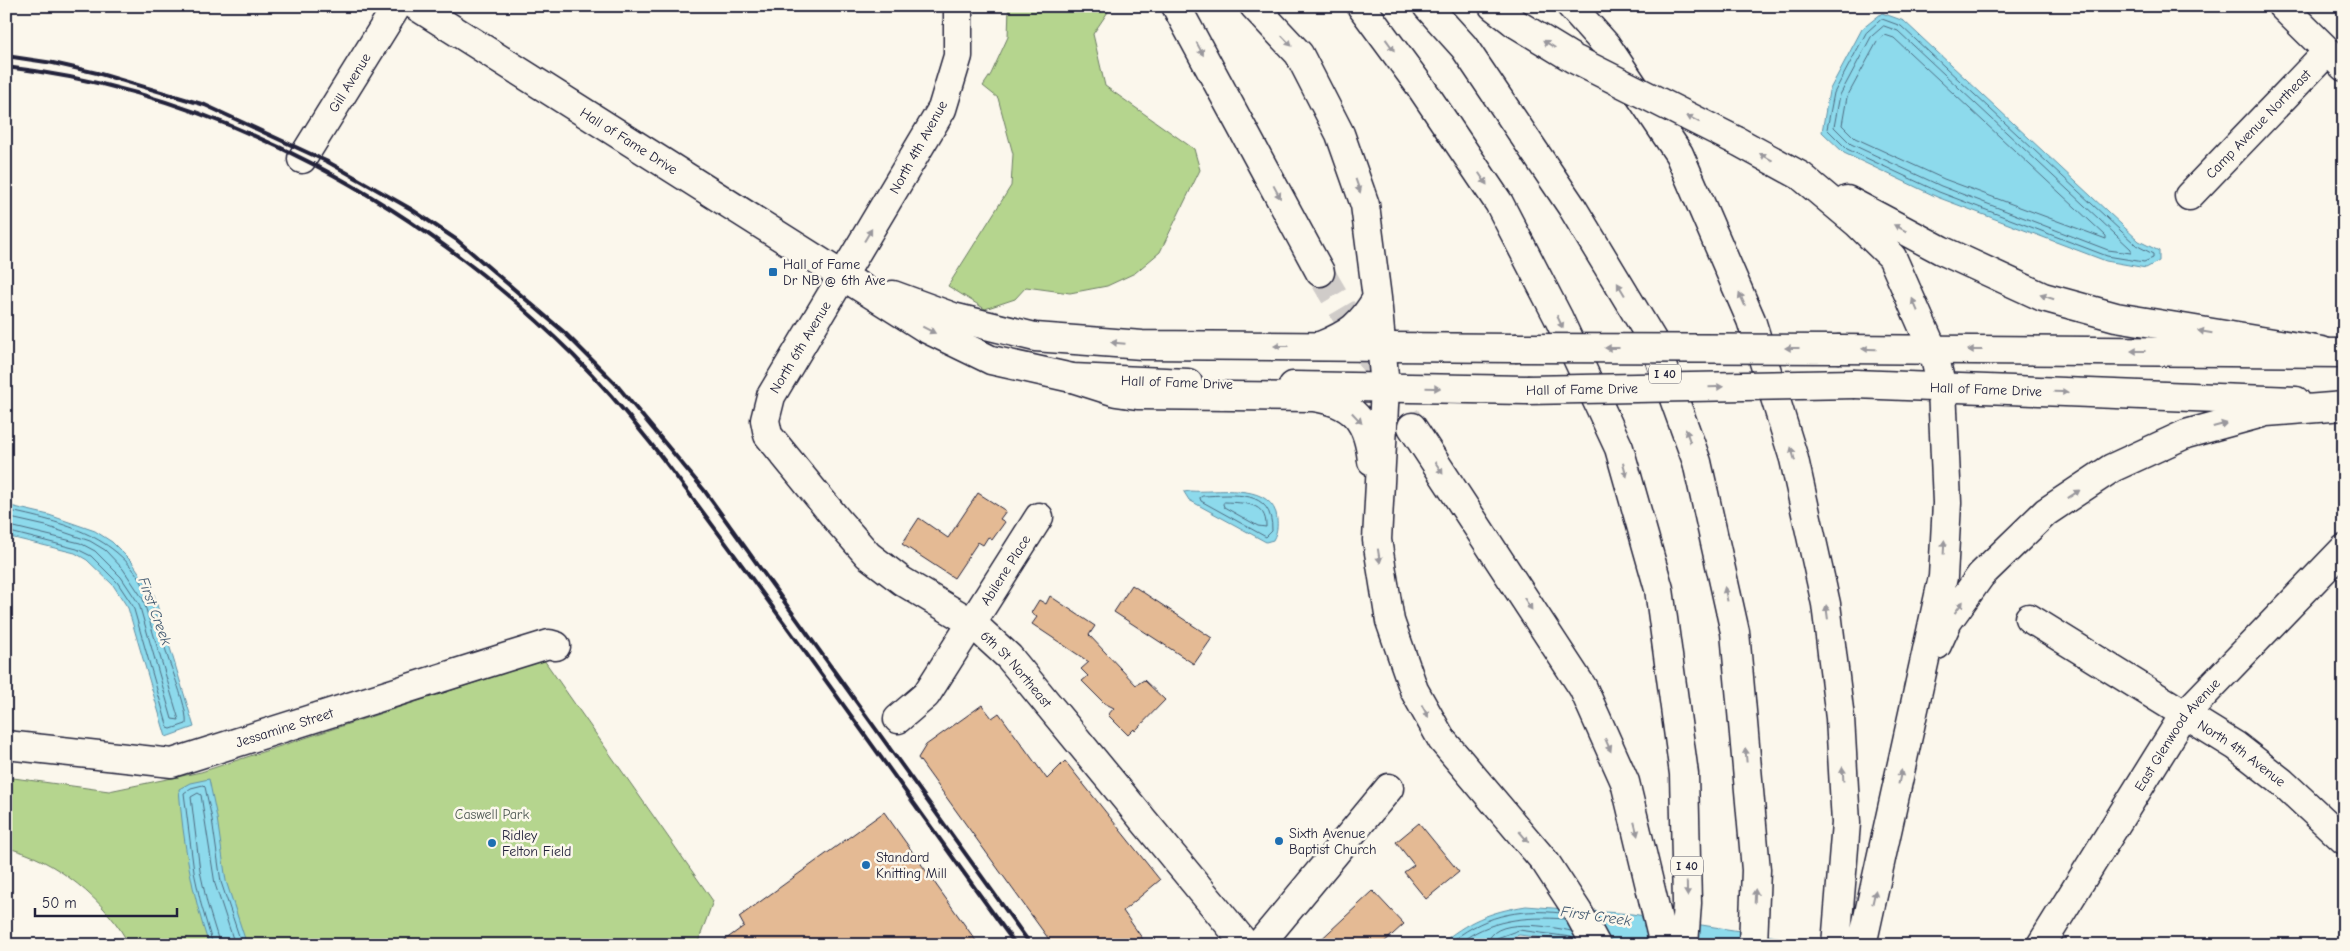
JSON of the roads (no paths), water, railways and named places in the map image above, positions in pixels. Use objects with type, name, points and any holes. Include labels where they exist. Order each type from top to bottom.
[{"type":"main road","name":"Gill Avenue","points":[[302,160],[397,6]]},
{"type":"main road","name":"Hall of Fame Drive","points":[[416,6],[925,328],[991,360],[1072,378],[1238,385],[1527,390],[1855,384],[2344,405]]},
{"type":"main road","name":"North 4th Avenue","points":[[843,277],[942,109],[958,56],[958,6]]},
{"type":"main road","points":[[1176,6],[1320,272]]},
{"type":"main road","points":[[1254,6],[1299,54],[1340,134],[1365,205],[1377,298],[1384,387],[1377,540],[1390,621],[1414,690],[1442,740],[1546,863],[1578,912],[1596,945]]},
{"type":"main road","name":"I 40","points":[[1362,6],[1420,86],[1498,203],[1558,317],[1619,448],[1659,589],[1684,788],[1687,903],[1684,945]]},
{"type":"main road","name":"I 40","points":[[1427,6],[1464,47],[1572,206],[1653,341],[1697,462],[1733,622],[1756,870],[1753,945]]},
{"type":"main road","points":[[1493,6],[1515,23],[1574,59],[1737,141],[1941,250],[2043,297],[2116,317],[2333,352]]},
{"type":"main road","points":[[1571,6],[1606,45],[1679,154],[1751,320],[1794,459],[1826,604],[1840,718],[1846,822],[1836,945]]},
{"type":"main road","points":[[2282,6],[2335,59]]},
{"type":"main road","name":"Camp Avenue Northeast","points":[[2188,196],[2335,59]]},
{"type":"main road","points":[[1801,176],[1857,223],[1892,257],[1914,301],[1933,350],[1942,388],[1947,503],[1943,577],[1890,825],[1862,945]]},
{"type":"main road","name":"Hall of Fame Drive","points":[[843,277],[953,317],[1035,336],[1142,345],[2333,352]]},
{"type":"main road","name":"North 6th Avenue","points":[[765,420],[771,396],[843,277]]},
{"type":"main road","points":[[1320,346],[1345,336],[1366,318],[1377,298]]},
{"type":"main road","points":[[1072,378],[1116,392],[1137,395],[1313,397],[1341,404],[1361,421],[1368,432],[1378,518]]},
{"type":"main road","points":[[1920,680],[1948,621],[1981,575],[2046,512],[2112,468],[2186,434],[2266,412],[2344,405]]},
{"type":"main road","name":"6th St Northeast","points":[[765,420],[768,435],[838,522],[868,555],[902,581],[972,623],[1009,657],[1054,708],[1246,945]]},
{"type":"main road","points":[[1412,427],[1583,688],[1625,782],[1664,945]]},
{"type":"main road","name":"Abilene Place","points":[[898,719],[926,695],[1039,517]]},
{"type":"main road","name":"East Glenwood Avenue","points":[[2041,945],[2184,715],[2344,549]]},
{"type":"main road","name":"North 4th Avenue","points":[[2028,618],[2236,746],[2282,782],[2344,840]]},
{"type":"main road","name":"Jessamine Street","points":[[6,745],[172,762],[549,644],[556,646]]},
{"type":"main road","points":[[1259,945],[1389,788]]},
{"type":"water","points":[[1882,13],[1904,21],[2139,241],[2159,251],[2159,261],[2146,268],[2106,261],[1937,197],[1844,153],[1822,132],[1829,91],[1862,29]]},
{"type":"water","points":[[1239,491],[1262,497],[1270,503],[1276,513],[1277,527],[1273,540],[1266,542],[1189,500],[1184,492]]},
{"type":"water","name":"First Creek","points":[[6,505],[49,515],[95,531],[112,542],[132,562],[154,595],[194,727],[166,737],[128,608],[113,585],[87,560],[75,553],[6,536]]},
{"type":"water","points":[[209,779],[226,881],[247,945],[209,945],[193,887],[183,829],[179,789],[190,783]]},
{"type":"water","name":"First Creek","points":[[1526,906],[1632,914],[1828,945],[1581,945],[1519,935],[1493,945],[1439,945],[1480,919],[1501,911]]},
{"type":"tunnel","points":[[1320,272],[1412,427]]},
{"type":"railway","points":[[6,56],[53,63],[97,73],[205,105],[328,162],[411,209],[457,240],[565,333],[615,383],[704,490],[1031,945]]},
{"type":"railway","points":[[6,67],[86,80],[164,101],[240,130],[313,164],[383,205],[451,250],[514,301],[573,355],[643,433],[706,516],[1016,945]]},
{"type":"place","name":"Hall of Fame Dr NB @ 6th Ave","points":[[773,272]]},
{"type":"place","name":"Sixth Avenue Baptist Church","points":[[1279,841]]},
{"type":"place","name":"Ridley Felton Field","points":[[492,843]]},
{"type":"place","name":"Standard Knitting Mill","points":[[866,865]]},
{"type":"park label","name":"Caswell Park","points":[[492,814]]}]
